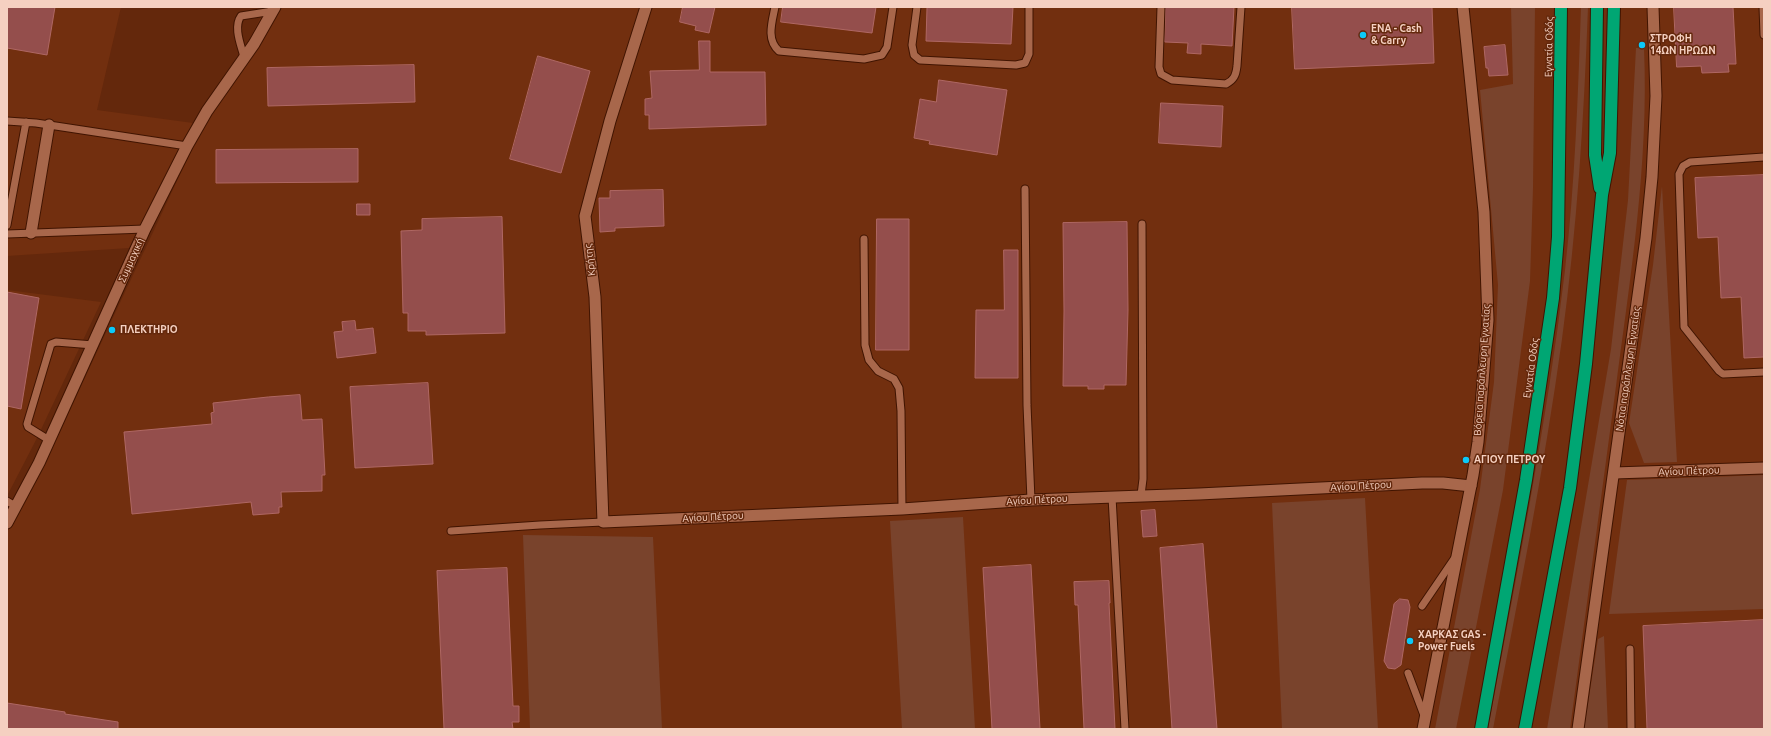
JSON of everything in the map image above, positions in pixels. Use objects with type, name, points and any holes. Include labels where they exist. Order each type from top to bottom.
[{"type":"highway","name":"Εγνατία Οδός","points":[[1481,729],[1526,480],[1553,298],[1558,237],[1561,7]]},
{"type":"highway","points":[[1597,7],[1595,155],[1602,195]]},
{"type":"highway","points":[[1525,729],[1570,488],[1586,364],[1602,195],[1610,153],[1614,7]]},
{"type":"street","name":"Κρήτης","points":[[603,522],[595,297],[585,216],[610,121],[646,7]]},
{"type":"street","name":"Βόρεια παράπλευρη Εγνατίας","points":[[1424,724],[1458,554],[1478,442],[1488,320],[1484,212],[1463,7]]},
{"type":"street","name":"Νότια παράπλευρη Εγνατίας","points":[[1578,729],[1639,291],[1652,177],[1656,96],[1653,7]]},
{"type":"street","name":"Συμμαχική","points":[[7,523],[12,504],[49,440],[145,229],[187,146],[207,111],[244,57],[274,9]]},
{"type":"street","points":[[31,233],[49,125]]},
{"type":"street","name":"Αγίου Πέτρου","points":[[1614,473],[1764,468]]},
{"type":"street","name":"Αγίου Πέτρου","points":[[603,522],[902,509],[1031,500],[1428,483],[1448,483],[1471,486]]},
{"type":"lane","points":[[241,7],[241,16],[237,26],[244,57]]},
{"type":"lane","points":[[775,7],[770,36],[772,46],[779,51],[864,59],[882,55],[888,47],[893,7]]},
{"type":"lane","points":[[917,7],[912,45],[914,55],[920,60],[1016,65],[1025,63],[1029,54],[1029,7]]},
{"type":"lane","points":[[1161,7],[1159,67],[1161,74],[1172,80],[1226,84],[1236,75],[1241,7]]},
{"type":"lane","points":[[1763,7],[1764,35]]},
{"type":"lane","points":[[241,16],[274,9]]},
{"type":"lane","points":[[7,121],[49,125],[187,146]]},
{"type":"lane","points":[[7,225],[26,122]]},
{"type":"lane","points":[[1764,157],[1690,162],[1683,166],[1680,174],[1685,329],[1723,374],[1764,372]]},
{"type":"lane","points":[[1025,189],[1027,405],[1031,500]]},
{"type":"lane","points":[[1141,495],[1143,479],[1142,224]]},
{"type":"lane","points":[[7,234],[145,229]]},
{"type":"lane","points":[[864,239],[866,345],[870,360],[878,371],[894,379],[899,388],[901,410],[902,509]]},
{"type":"lane","points":[[49,440],[28,428],[27,424],[51,344],[56,342],[92,345]]},
{"type":"lane","points":[[1112,497],[1125,729]]},
{"type":"lane","points":[[452,532],[603,522]]},
{"type":"lane","points":[[1422,606],[1458,554]]},
{"type":"lane","points":[[1630,649],[1631,729]]},
{"type":"lane","points":[[1408,673],[1424,724]]},
{"type":"shaded area","points":[[7,7],[121,7],[97,110],[193,123],[129,248],[7,256]]},
{"type":"shaded area","points":[[266,7],[1764,7],[1764,729],[7,729],[7,527],[52,448],[192,149]]},
{"type":"shaded area","points":[[1511,7],[1535,7],[1533,188],[1530,281],[1503,490],[1456,729],[1435,729],[1480,489],[1494,382],[1498,285],[1480,90],[1513,84]]},
{"type":"shaded area","points":[[1581,7],[1588,7],[1584,90],[1576,215],[1562,339],[1539,486],[1521,583],[1493,729],[1488,729],[1540,443],[1558,328],[1574,172]]},
{"type":"shaded area","points":[[1636,48],[1644,48],[1644,135],[1637,221],[1627,308],[1570,729],[1547,729],[1611,349],[1628,200]]},
{"type":"shaded area","points":[[1662,186],[1677,462],[1644,463],[1629,423],[1653,265]]},
{"type":"shaded area","points":[[7,290],[101,302],[37,438],[7,496]]},
{"type":"shaded area","points":[[1764,475],[1764,609],[1609,614],[1627,480]]},
{"type":"shaded area","points":[[1365,498],[1378,729],[1282,729],[1272,503]]},
{"type":"shaded area","points":[[963,517],[975,729],[902,729],[890,521]]},
{"type":"shaded area","points":[[523,535],[653,537],[662,729],[530,729]]},
{"type":"shaded area","points":[[1604,636],[1608,729],[1584,729],[1598,639]]},
{"type":"building","points":[[7,7],[55,7],[47,55],[7,48]]},
{"type":"building","points":[[683,7],[715,7],[709,33],[695,30],[696,26],[680,22]]},
{"type":"building","points":[[783,7],[876,7],[872,33],[781,22]]},
{"type":"building","points":[[1013,7],[1011,44],[926,41],[927,8]]},
{"type":"building","points":[[1166,7],[1234,7],[1232,46],[1201,44],[1201,54],[1187,53],[1188,43],[1165,42]]},
{"type":"building","name":"ENA - Cash & Carry","points":[[1292,7],[1432,7],[1434,63],[1295,69]]},
{"type":"building","points":[[1674,7],[1733,7],[1736,64],[1728,64],[1729,72],[1702,73],[1701,66],[1677,67]]},
{"type":"building","points":[[699,41],[710,41],[710,72],[765,72],[766,125],[649,129],[649,115],[645,115],[645,99],[652,98],[650,71],[699,70]]},
{"type":"building","points":[[1505,45],[1508,75],[1489,76],[1488,68],[1486,68],[1484,47]]},
{"type":"building","points":[[538,56],[590,71],[561,173],[510,159]]},
{"type":"building","points":[[414,65],[415,102],[268,106],[267,68]]},
{"type":"building","points":[[939,80],[1007,90],[997,155],[929,144],[930,141],[914,138],[920,99],[936,102]]},
{"type":"building","points":[[1161,103],[1223,106],[1221,147],[1159,143]]},
{"type":"building","points":[[358,149],[358,182],[216,183],[216,150]]},
{"type":"building","points":[[1764,175],[1764,357],[1744,358],[1741,297],[1721,298],[1718,237],[1698,238],[1695,178]]},
{"type":"building","points":[[663,190],[664,226],[615,228],[615,231],[600,232],[599,198],[610,198],[610,191]]},
{"type":"building","points":[[357,204],[370,204],[370,215],[357,215]]},
{"type":"building","points":[[502,217],[505,333],[426,335],[426,331],[408,331],[408,313],[403,313],[401,231],[422,230],[422,219]]},
{"type":"building","points":[[877,219],[909,219],[909,350],[876,350]]},
{"type":"building","points":[[1127,222],[1128,310],[1126,385],[1104,385],[1104,389],[1088,389],[1088,386],[1063,386],[1063,223]]},
{"type":"building","points":[[1004,250],[1018,250],[1018,378],[975,378],[976,310],[1004,310]]},
{"type":"building","points":[[7,292],[39,298],[21,409],[7,406]]},
{"type":"building","points":[[355,321],[356,330],[373,328],[376,353],[337,358],[334,332],[343,331],[342,322]]},
{"type":"building","points":[[428,383],[433,464],[355,468],[350,387]]},
{"type":"building","points":[[300,395],[302,420],[322,419],[325,475],[322,475],[322,491],[281,492],[282,507],[279,507],[279,513],[253,515],[251,502],[132,514],[124,432],[212,424],[211,413],[214,412],[213,403]]},
{"type":"building","points":[[1155,510],[1157,536],[1143,537],[1141,511]]},
{"type":"building","points":[[1203,544],[1217,729],[1172,729],[1160,548]]},
{"type":"building","points":[[1031,565],[1040,729],[992,729],[983,568]]},
{"type":"building","points":[[507,568],[513,706],[519,706],[519,722],[512,722],[513,729],[444,729],[437,571]]},
{"type":"building","points":[[1109,581],[1115,729],[1084,729],[1078,605],[1075,605],[1074,582]]},
{"type":"building","points":[[1400,599],[1408,600],[1410,607],[1401,665],[1395,669],[1388,668],[1384,661],[1394,604]]},
{"type":"building","points":[[1764,620],[1764,729],[1647,729],[1643,626]]},
{"type":"building","points":[[7,703],[118,722],[118,729],[7,729]]},
{"type":"place","name":"ENA - Cash & Carry","points":[[1363,35]]},
{"type":"place","name":"ΣΤΡΟΦΗ 14ΩΝ ΗΡΩΩΝ","points":[[1642,45]]},
{"type":"place","name":"ΠΛΕΚΤΗΡΙΟ","points":[[112,330]]},
{"type":"place","name":"ΑΓΙΟΥ ΠΕΤΡΟΥ","points":[[1466,460]]},
{"type":"place","name":"ΧΑΡΚΑΣ GAS - Power Fuels","points":[[1410,641]]}]
